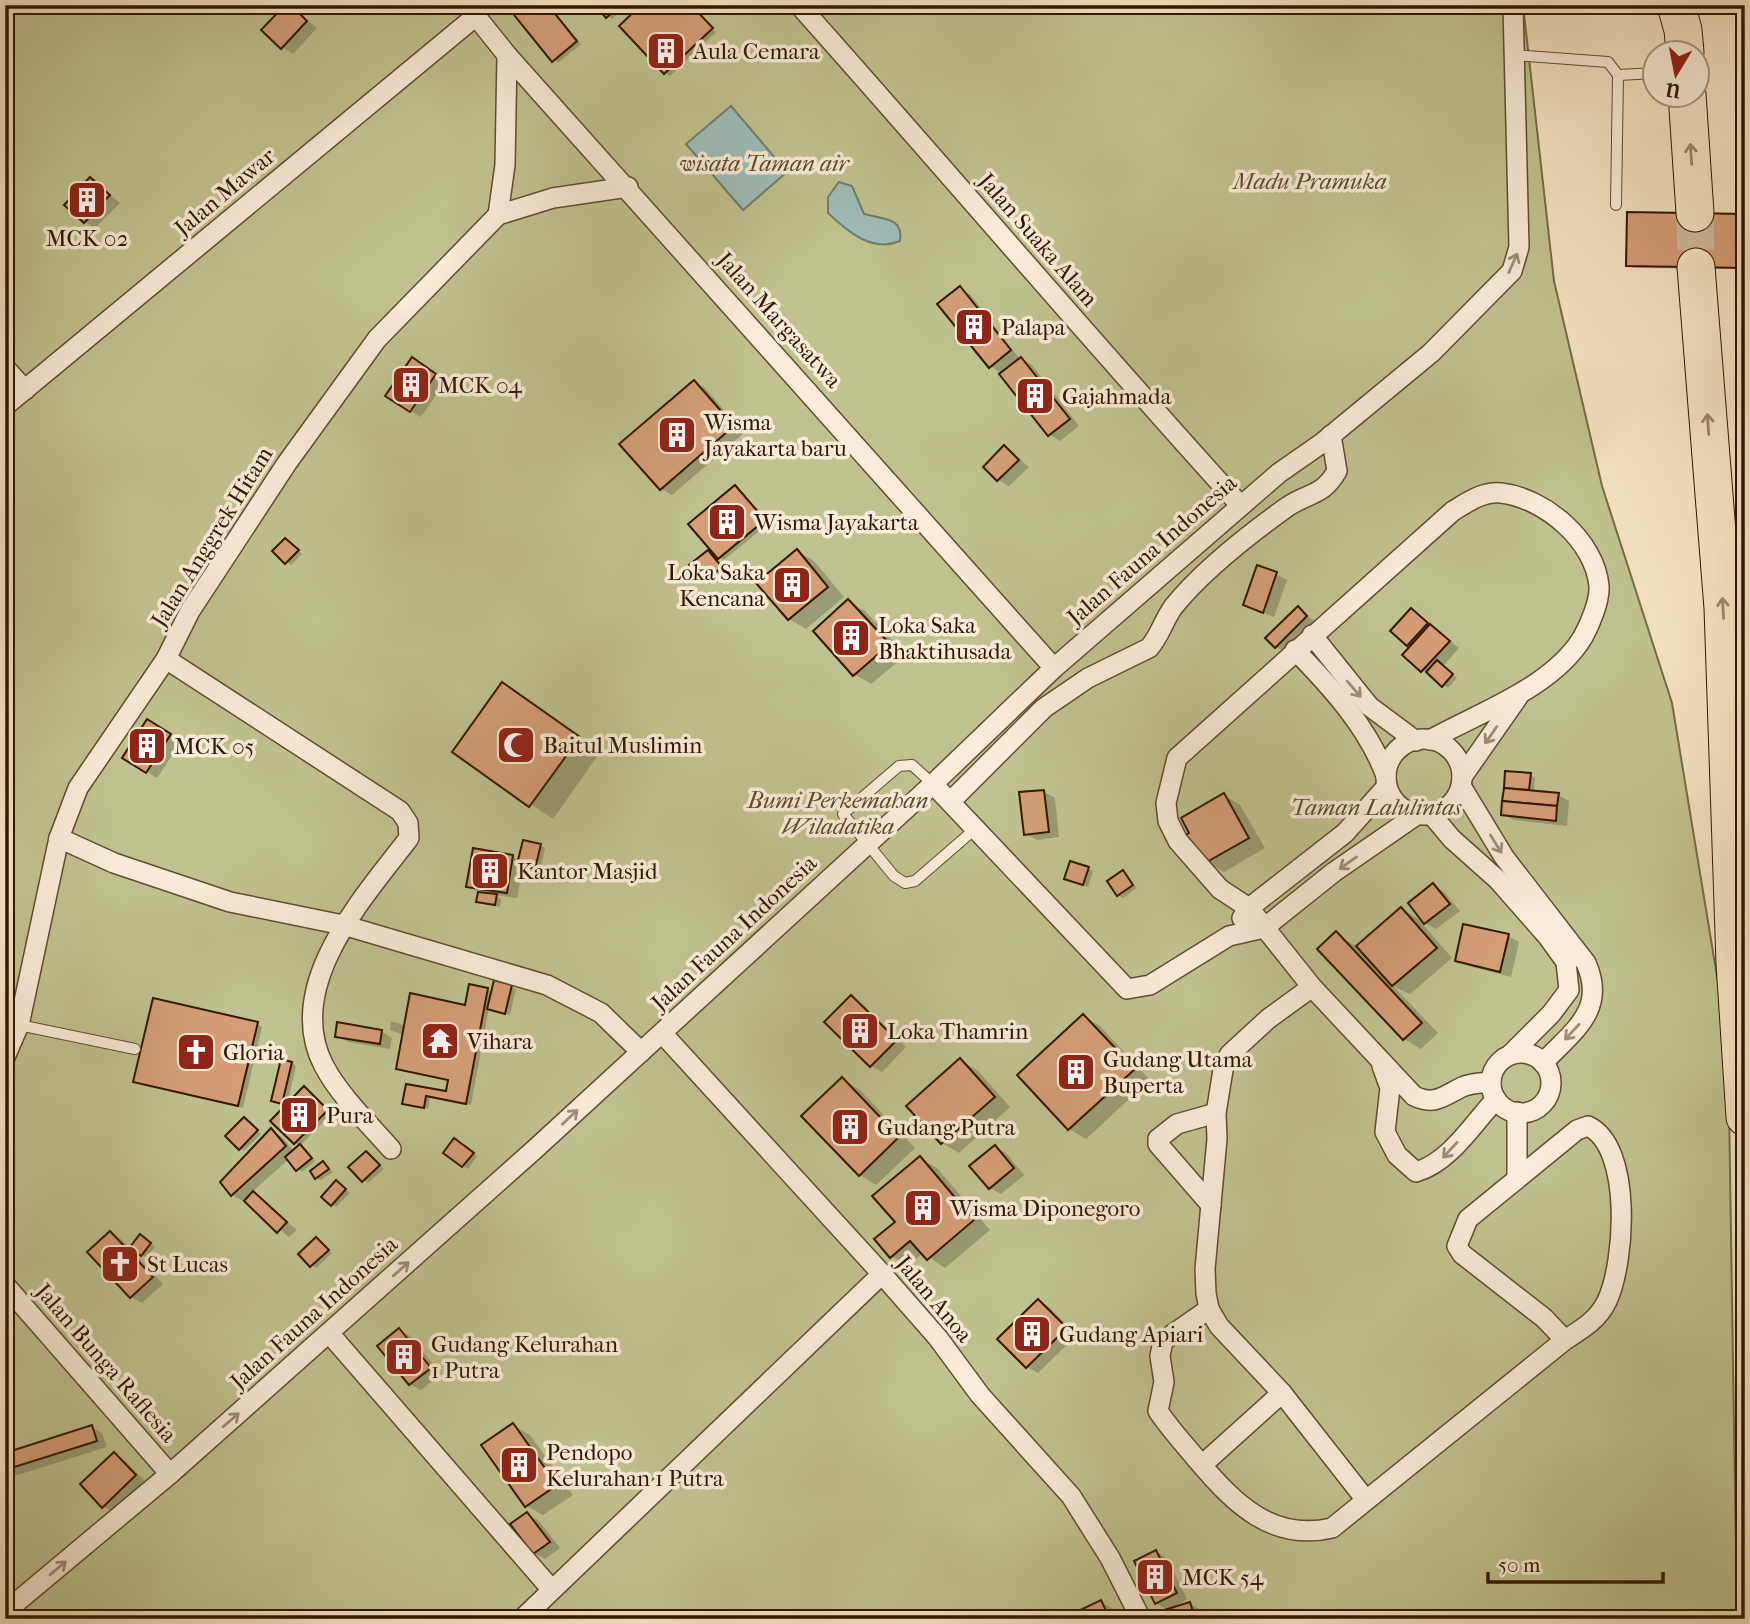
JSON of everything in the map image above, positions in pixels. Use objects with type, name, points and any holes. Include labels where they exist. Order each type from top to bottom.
[{"type":"highway","points":[[1676,5],[1684,38]]},
{"type":"highway","points":[[1688,108],[1695,213]]},
{"type":"highway","points":[[1696,267],[1723,608],[1735,963],[1745,1117]]},
{"type":"street","name":"Jalan Suaka Alam","points":[[799,5],[1101,352],[1240,505]]},
{"type":"street","name":"Jalan Fauna Indonesia","points":[[6,1611],[170,1474],[329,1333],[869,843],[1054,668],[1240,505],[1431,353],[1512,271],[1519,247],[1513,5]]},
{"type":"street","name":"Jalan Margasatwa","points":[[471,11],[507,55],[628,187],[1054,668]]},
{"type":"street","name":"Jalan Mawar","points":[[5,406],[471,11]]},
{"type":"street","points":[[498,215],[505,165],[507,55]]},
{"type":"street","name":"Jalan Anggrek Hitam","points":[[5,1057],[19,1025],[59,838],[78,788],[166,659],[190,611],[287,463],[377,339],[498,215],[553,198],[628,187]]},
{"type":"street","points":[[5,369],[24,390]]},
{"type":"street","points":[[951,801],[1044,708],[1088,678],[1149,648],[1156,640],[1171,609],[1257,530],[1298,500],[1326,489],[1337,471],[1331,435]]},
{"type":"street","points":[[1229,936],[1249,908],[1345,833],[1387,781],[1392,757],[1406,744],[1423,740],[1520,693],[1561,660],[1583,637],[1599,588],[1592,562],[1577,539],[1549,511],[1526,499],[1500,492],[1479,496],[1452,511],[1177,758],[1169,781],[1166,803],[1168,821],[1178,841],[1220,889],[1249,908],[1312,987],[1414,1096],[1423,1101],[1446,1098],[1465,1086],[1494,1090],[1517,1112],[1517,1178]]},
{"type":"street","points":[[1312,635],[1369,706],[1423,740],[1453,753],[1461,781],[1504,857],[1586,962],[1594,980],[1590,1010],[1543,1063]]},
{"type":"street","points":[[1295,650],[1356,719],[1379,757],[1398,805],[1425,814],[1498,880],[1548,937],[1566,962],[1569,990],[1551,1014],[1497,1065],[1494,1090],[1443,1158],[1430,1168],[1416,1172],[1396,1155],[1385,1132],[1390,1088],[1380,1060]]},
{"type":"street","points":[[166,659],[400,811],[408,823],[409,838],[343,925],[317,985],[313,1016],[314,1040],[324,1067],[391,1149]]},
{"type":"street","points":[[933,784],[1127,989],[1150,985],[1229,936],[1264,929],[1334,872],[1425,814],[1450,804],[1461,781],[1520,693]]},
{"type":"street","points":[[59,838],[114,863],[230,902],[343,925],[547,985],[601,1013],[641,1052]]},
{"type":"street","points":[[1312,987],[1268,1019],[1230,1054],[1221,1074],[1205,1269],[1209,1309],[1244,1355],[1282,1393],[1366,1500]]},
{"type":"street","name":"Jalan Anoa","points":[[662,1032],[938,1338],[980,1395],[1071,1496],[1110,1558],[1141,1619]]},
{"type":"street","points":[[1510,1055],[1528,1054],[1543,1063],[1551,1082],[1549,1092],[1537,1108],[1517,1112]]},
{"type":"street","points":[[1211,1205],[1158,1144],[1158,1139],[1177,1124],[1216,1113]]},
{"type":"street","points":[[1209,1309],[1163,1341],[1160,1356],[1164,1382],[1157,1407],[1162,1417],[1229,1497],[1251,1514],[1301,1530],[1332,1528],[1565,1340],[1595,1320],[1609,1298],[1622,1196],[1617,1167],[1609,1146],[1598,1130],[1588,1126],[1577,1130],[1468,1219],[1457,1246],[1462,1254],[1544,1318],[1565,1340]]},
{"type":"street","points":[[522,1619],[881,1274]]},
{"type":"street","name":"Jalan Bunga Raflesia","points":[[5,1285],[170,1474]]},
{"type":"street","points":[[329,1333],[552,1590]]},
{"type":"street","points":[[1202,1465],[1282,1393]]},
{"type":"street","points":[[6,1611],[12,1619]]},
{"type":"lane","points":[[1513,55],[1608,62],[1618,75],[1616,205]]},
{"type":"lane","points":[[1618,75],[1642,74]]},
{"type":"lane","points":[[933,784],[912,765],[899,766],[843,814],[894,876],[905,883],[915,881],[975,829]]},
{"type":"lane","points":[[19,1025],[135,1049]]},
{"type":"green space","name":"Bumi Perkemahan Wiladatika","points":[[5,5],[1523,5],[1554,281],[1602,486],[1672,703],[1728,1043],[1737,1619],[5,1619]]},
{"type":"water","points":[[731,106],[787,172],[743,210],[686,144]]},
{"type":"water","points":[[839,182],[852,186],[864,214],[895,223],[899,227],[900,241],[890,244],[870,242],[843,227],[828,213],[828,197]]},
{"type":"building","points":[[285,5],[291,5],[307,21],[281,49],[261,30]]},
{"type":"building","points":[[506,5],[548,5],[577,41],[552,62]]},
{"type":"building","points":[[595,5],[621,5],[606,18]]},
{"type":"building","name":"Aula Cemara","points":[[641,5],[691,5],[713,28],[664,74],[619,26]]},
{"type":"building","name":"MCK 02","points":[[90,177],[110,195],[84,223],[64,205]]},
{"type":"building","points":[[1627,212],[1745,214],[1745,268],[1626,266]]},
{"type":"building","name":"Palapa","points":[[960,286],[1011,350],[989,368],[937,304]]},
{"type":"building","name":"MCK 04","points":[[412,357],[436,374],[410,412],[385,396]]},
{"type":"building","name":"Gajahmada","points":[[1021,357],[1070,419],[1048,436],[999,374]]},
{"type":"building","name":"Wisma Jayakarta baru","points":[[694,380],[734,426],[660,490],[619,444]]},
{"type":"building","points":[[1004,445],[1019,460],[997,481],[983,467]]},
{"type":"building","name":"Wisma Jayakarta","points":[[735,485],[765,520],[718,559],[688,524]]},
{"type":"building","points":[[285,538],[299,550],[285,564],[272,551]]},
{"type":"building","name":"Loka Saka Kencana","points":[[797,549],[828,587],[788,620],[756,583]]},
{"type":"building","points":[[708,550],[722,567],[703,582],[689,565]]},
{"type":"building","points":[[1257,565],[1277,572],[1263,613],[1243,605]]},
{"type":"building","name":"Loka Saka Bhaktihusada","points":[[848,599],[890,644],[853,676],[813,631]]},
{"type":"building","points":[[1298,606],[1307,616],[1275,648],[1265,638]]},
{"type":"building","points":[[1411,608],[1428,623],[1407,646],[1390,631]]},
{"type":"building","points":[[1430,624],[1450,641],[1421,672],[1402,655]]},
{"type":"building","points":[[1437,660],[1453,674],[1442,687],[1426,672]]},
{"type":"building","name":"Baitul Muslimin","points":[[502,682],[580,737],[529,807],[452,752]]},
{"type":"building","name":"MCK 05","points":[[147,719],[171,734],[146,773],[122,758]]},
{"type":"building","points":[[1505,771],[1531,773],[1529,790],[1504,788]]},
{"type":"building","points":[[1504,788],[1559,793],[1557,806],[1502,801]]},
{"type":"building","points":[[1044,790],[1049,832],[1024,835],[1019,792]]},
{"type":"building","points":[[1224,793],[1249,838],[1205,863],[1185,835],[1189,833],[1181,818]]},
{"type":"building","points":[[1502,801],[1557,806],[1556,821],[1501,815]]},
{"type":"building","points":[[523,840],[541,844],[535,869],[517,864]]},
{"type":"building","name":"Kantor Masjid","points":[[473,848],[513,855],[507,893],[466,887]]},
{"type":"building","points":[[1070,861],[1089,867],[1083,885],[1064,879]]},
{"type":"building","points":[[1123,870],[1133,885],[1117,896],[1107,881]]},
{"type":"building","points":[[1433,883],[1450,904],[1424,924],[1408,903]]},
{"type":"building","points":[[478,892],[497,894],[495,905],[476,902]]},
{"type":"building","points":[[1401,907],[1437,948],[1392,986],[1356,946]]},
{"type":"building","points":[[1463,924],[1509,934],[1500,972],[1455,961]]},
{"type":"building","points":[[1336,931],[1422,1023],[1403,1040],[1317,949]]},
{"type":"building","points":[[494,980],[512,985],[505,1014],[487,1009]]},
{"type":"building","name":"Vihara","points":[[469,984],[488,988],[466,1104],[426,1096],[424,1108],[402,1104],[406,1084],[446,1091],[448,1080],[396,1069],[410,993],[465,1005]]},
{"type":"building","name":"Loka Thamrin","points":[[851,995],[897,1040],[870,1067],[824,1022]]},
{"type":"building","name":"Gloria","points":[[153,998],[258,1022],[238,1106],[133,1082]]},
{"type":"building","name":"Gudang Utama Buperta","points":[[1083,1014],[1135,1069],[1068,1130],[1017,1075]]},
{"type":"building","points":[[337,1022],[382,1030],[380,1044],[335,1037]]},
{"type":"building","points":[[960,1058],[995,1097],[941,1144],[906,1106]]},
{"type":"building","points":[[281,1059],[292,1062],[282,1104],[271,1101]]},
{"type":"building","name":"Gudang Putra","points":[[842,1077],[899,1137],[859,1176],[801,1116]]},
{"type":"building","name":"Pura","points":[[304,1086],[328,1110],[294,1144],[270,1121]]},
{"type":"building","points":[[244,1117],[258,1130],[239,1150],[225,1136]]},
{"type":"building","points":[[271,1128],[286,1146],[231,1196],[220,1182]]},
{"type":"building","points":[[454,1138],[474,1153],[462,1167],[443,1153]]},
{"type":"building","name":"Pura","points":[[300,1144],[312,1158],[296,1171],[285,1157]]},
{"type":"building","points":[[995,1145],[1014,1168],[989,1189],[969,1166]]},
{"type":"building","name":"Pura","points":[[366,1151],[380,1165],[362,1182],[348,1167]]},
{"type":"building","name":"Wisma Diponegoro","points":[[920,1156],[974,1220],[927,1260],[910,1241],[890,1258],[874,1239],[895,1222],[872,1196]]},
{"type":"building","points":[[323,1161],[329,1169],[315,1179],[310,1171]]},
{"type":"building","name":"Pura","points":[[336,1180],[346,1189],[331,1206],[321,1197]]},
{"type":"building","points":[[253,1191],[287,1222],[277,1233],[244,1201]]},
{"type":"building","name":"St Lucas","points":[[110,1231],[153,1277],[130,1298],[87,1252]]},
{"type":"building","points":[[140,1234],[151,1243],[141,1256],[130,1247]]},
{"type":"building","points":[[316,1237],[329,1250],[310,1267],[298,1254]]},
{"type":"building","name":"Gudang Apiari","points":[[1038,1299],[1067,1328],[1026,1368],[997,1339]]},
{"type":"building","name":"Gudang Kelurahan 1 Putra","points":[[399,1328],[431,1368],[409,1385],[377,1346]]},
{"type":"building","name":"Pendopo Kelurahan 1 Putra","points":[[513,1423],[557,1485],[525,1507],[481,1445]]},
{"type":"building","points":[[92,1425],[97,1441],[5,1470],[5,1453]]},
{"type":"building","points":[[114,1452],[136,1475],[102,1508],[80,1484]]},
{"type":"building","points":[[527,1512],[550,1542],[533,1554],[510,1524]]},
{"type":"building","name":"MCK 54","points":[[1156,1550],[1177,1593],[1155,1604],[1134,1561]]},
{"type":"building","points":[[1101,1600],[1110,1619],[1079,1619],[1076,1612]]},
{"type":"building","points":[[1190,1602],[1195,1619],[1163,1619],[1161,1611]]},
{"type":"tunnel","points":[[1695,213],[1696,267]]},
{"type":"place","name":"Aula Cemara","points":[[666,51]]},
{"type":"place","name":"MCK 02","points":[[87,200]]},
{"type":"place","name":"Palapa","points":[[974,327]]},
{"type":"place","name":"MCK 04","points":[[411,385]]},
{"type":"place","name":"Gajahmada","points":[[1035,396]]},
{"type":"place","name":"Wisma Jayakarta baru","points":[[677,435]]},
{"type":"place","name":"Wisma Jayakarta","points":[[727,522]]},
{"type":"place","name":"Loka Saka Kencana","points":[[792,585]]},
{"type":"place","name":"Loka Saka Bhaktihusada","points":[[851,638]]},
{"type":"place","name":"Baitul Muslimin","points":[[516,745]]},
{"type":"place","name":"MCK 05","points":[[147,746]]},
{"type":"place","name":"Kantor Masjid","points":[[490,871]]},
{"type":"place","name":"Loka Thamrin","points":[[860,1031]]},
{"type":"place","name":"Vihara","points":[[440,1041]]},
{"type":"place","name":"Gloria","points":[[196,1052]]},
{"type":"place","name":"Gudang Utama Buperta","points":[[1076,1072]]},
{"type":"place","name":"Pura","points":[[299,1115]]},
{"type":"place","name":"Gudang Putra","points":[[850,1127]]},
{"type":"place","name":"Wisma Diponegoro","points":[[923,1208]]},
{"type":"place","name":"St Lucas","points":[[120,1264]]},
{"type":"place","name":"Gudang Apiari","points":[[1032,1334]]},
{"type":"place","name":"Gudang Kelurahan 1 Putra","points":[[404,1357]]},
{"type":"place","name":"Pendopo Kelurahan 1 Putra","points":[[519,1465]]},
{"type":"place","name":"MCK 54","points":[[1155,1577]]},
{"type":"park label","name":"wisata Taman air","points":[[764,163]]},
{"type":"park label","name":"Madu Pramuka","points":[[1310,181]]},
{"type":"park label","name":"Taman Lalulintas","points":[[1376,807]]}]
